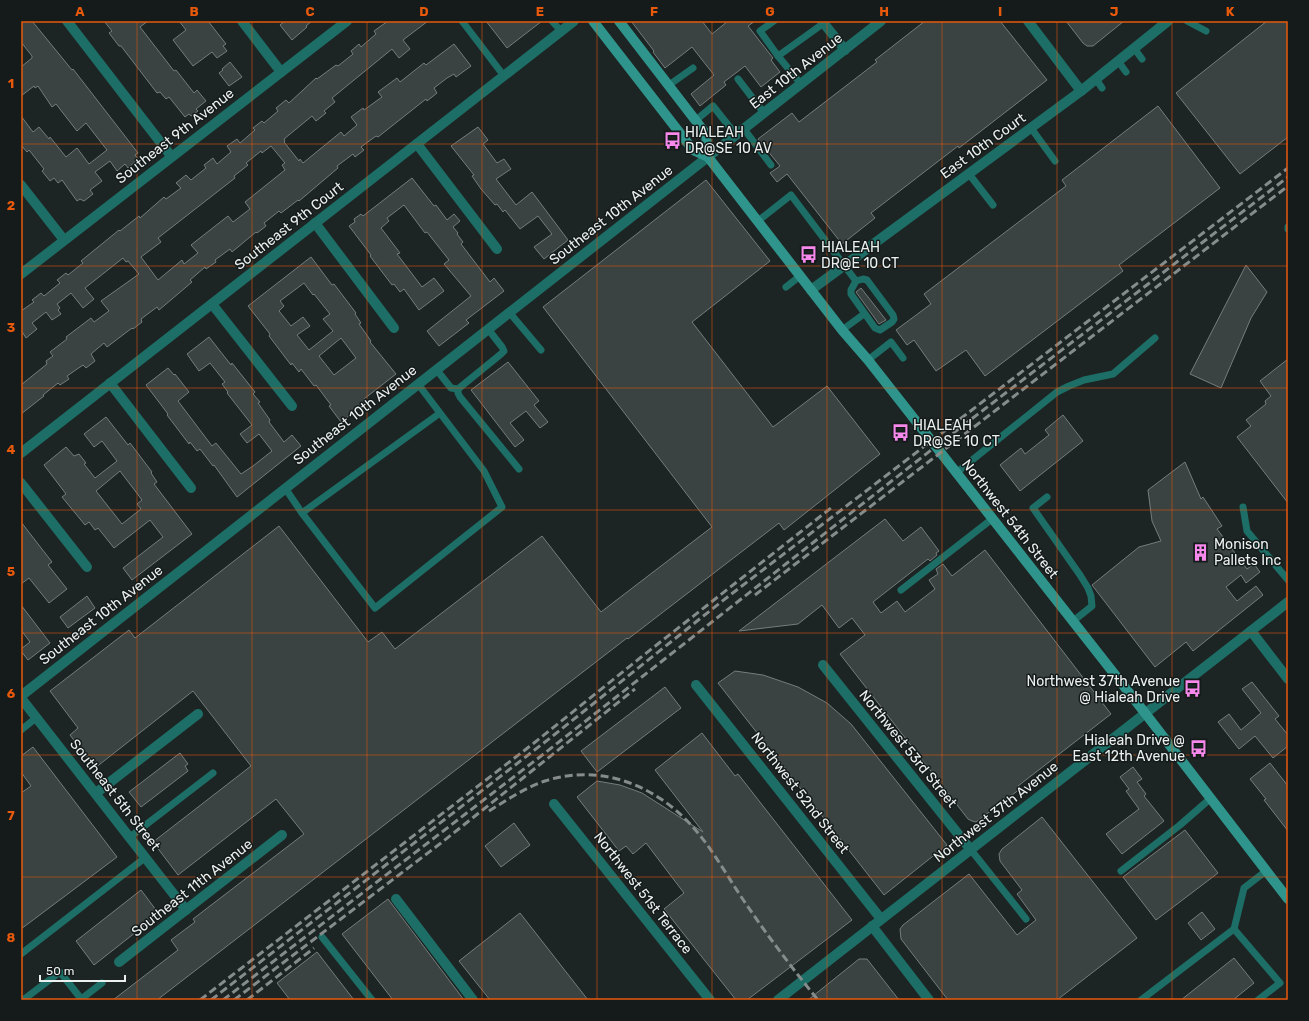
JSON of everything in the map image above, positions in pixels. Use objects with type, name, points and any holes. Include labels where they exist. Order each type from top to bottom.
[{"type":"main road","name":"Northwest 54th Street","points":[[593,21],[693,150],[708,157],[842,330],[868,360],[1072,622],[1145,713],[1288,899]]},
{"type":"main road","points":[[618,21],[706,134],[708,157]]},
{"type":"street","points":[[67,21],[172,156]]},
{"type":"street","points":[[242,21],[281,72]]},
{"type":"street","name":"Southeast 9th Avenue","points":[[21,274],[346,21]]},
{"type":"street","name":"Southeast 9th Court","points":[[21,453],[574,21]]},
{"type":"street","name":"East 10th Avenue","points":[[708,157],[881,21]]},
{"type":"street","points":[[1028,21],[1081,91]]},
{"type":"street","name":"East 10th Court","points":[[811,290],[1081,91],[1168,21]]},
{"type":"street","points":[[823,22],[845,50]]},
{"type":"street","points":[[417,144],[497,249]]},
{"type":"street","name":"Southeast 10th Avenue","points":[[21,697],[436,369],[708,157]]},
{"type":"street","points":[[21,185],[64,240]]},
{"type":"street","points":[[314,223],[394,328]]},
{"type":"street","points":[[212,304],[292,406]]},
{"type":"street","points":[[110,383],[191,488]]},
{"type":"street","points":[[21,483],[87,566]]},
{"type":"street","name":"Northwest 37th Avenue","points":[[778,1000],[1288,602]]},
{"type":"street","points":[[1251,631],[1288,679]]},
{"type":"street","name":"Northwest 53rd Street","points":[[823,665],[971,850]]},
{"type":"street","name":"Northwest 52nd Street","points":[[696,685],[881,919]]},
{"type":"street","name":"Southeast 5th Street","points":[[21,697],[186,910]]},
{"type":"street","points":[[96,793],[198,714]]},
{"type":"street","name":"Northwest 51st Terrace","points":[[554,804],[710,1000]]},
{"type":"street","name":"Southeast 11th Avenue","points":[[118,962],[282,835]]},
{"type":"street","points":[[396,899],[473,1000]]},
{"type":"street","points":[[872,926],[929,1000]]},
{"type":"lane","points":[[462,21],[504,76]]},
{"type":"lane","points":[[552,21],[560,31]]},
{"type":"lane","points":[[1187,21],[1206,31]]},
{"type":"lane","points":[[770,22],[760,31],[778,56],[802,84]]},
{"type":"lane","points":[[778,56],[823,22]]},
{"type":"lane","points":[[1134,48],[1142,59]]},
{"type":"lane","points":[[1118,62],[1126,72]]},
{"type":"lane","points":[[669,85],[693,68]]},
{"type":"lane","points":[[738,79],[764,113]]},
{"type":"lane","points":[[1096,79],[1102,88]]},
{"type":"lane","points":[[696,120],[713,106],[771,165]]},
{"type":"lane","points":[[1031,128],[1055,161]]},
{"type":"lane","points":[[969,174],[993,205]]},
{"type":"lane","points":[[758,221],[791,195],[856,281]]},
{"type":"lane","points":[[786,287],[800,276]]},
{"type":"lane","points":[[863,279],[867,280],[893,315],[894,319],[892,322],[880,330],[875,328],[851,294],[851,290],[856,281],[863,279]]},
{"type":"lane","points":[[509,312],[541,350]]},
{"type":"lane","points":[[842,330],[864,314]]},
{"type":"lane","points":[[436,369],[451,388],[458,389],[504,351],[488,329]]},
{"type":"lane","points":[[956,473],[1057,392],[1084,380],[1113,374],[1155,338]]},
{"type":"lane","points":[[868,360],[891,342],[902,358]]},
{"type":"lane","points":[[286,488],[302,512],[375,608],[502,507],[484,471],[418,384]]},
{"type":"lane","points":[[458,389],[460,397],[519,469]]},
{"type":"lane","points":[[302,512],[440,413]]},
{"type":"lane","points":[[1047,497],[1033,508],[1080,575],[1091,596],[1092,606],[1072,622]]},
{"type":"lane","points":[[1243,507],[1247,531],[1288,580]]},
{"type":"lane","points":[[901,590],[992,519]]},
{"type":"lane","points":[[21,730],[36,718]]},
{"type":"lane","points":[[130,837],[213,773]]},
{"type":"lane","points":[[1121,871],[1180,825],[1211,798]]},
{"type":"lane","points":[[971,850],[1026,919]]},
{"type":"lane","points":[[21,954],[146,857]]},
{"type":"lane","points":[[1140,1000],[1234,929],[1244,888],[1266,871]]},
{"type":"lane","points":[[1234,929],[1280,983],[1258,1000]]},
{"type":"lane","points":[[322,937],[372,1000]]},
{"type":"lane","points":[[23,1000],[60,972],[81,1000],[102,983]]},
{"type":"building","points":[[21,21],[32,21],[72,70],[73,69],[138,153],[135,155],[138,159],[128,168],[125,164],[117,171],[110,161],[95,172],[102,181],[90,190],[93,194],[84,201],[80,199],[77,201],[62,180],[58,183],[54,178],[50,181],[42,171],[44,169],[29,150],[27,152],[21,145],[21,116],[33,132],[39,127],[49,139],[50,137],[66,157],[77,148],[89,164],[107,150],[86,123],[77,131],[56,104],[52,107],[38,86],[35,88],[34,86],[21,96],[21,67],[32,58],[32,56],[21,42]]},
{"type":"building","points":[[104,21],[148,21],[140,27],[174,71],[176,70],[194,93],[197,90],[206,101],[196,109],[198,111],[191,116],[189,114],[185,117],[169,97],[166,99],[160,92],[157,93],[121,46],[119,46],[109,33],[112,31]]},
{"type":"building","points":[[179,21],[208,21],[226,44],[223,46],[227,51],[217,58],[212,52],[193,66],[173,40],[186,30]]},
{"type":"building","points":[[285,21],[312,21],[292,40],[280,25]]},
{"type":"building","points":[[388,21],[428,21],[403,40],[410,49],[399,58],[392,49],[332,98],[335,102],[324,111],[326,113],[316,121],[312,116],[284,139],[284,142],[299,161],[300,159],[303,163],[341,132],[344,136],[357,125],[351,117],[382,97],[378,92],[397,78],[400,82],[424,63],[426,65],[454,44],[471,66],[456,77],[454,74],[447,78],[434,88],[437,93],[427,101],[426,99],[378,137],[376,136],[361,147],[364,150],[355,157],[353,154],[337,166],[338,168],[299,201],[298,200],[281,213],[279,211],[264,223],[266,226],[257,233],[256,232],[232,252],[230,249],[215,260],[216,262],[206,269],[205,267],[190,280],[192,282],[159,310],[157,307],[141,319],[142,322],[107,347],[104,343],[91,354],[95,361],[86,368],[83,365],[67,376],[69,379],[60,385],[58,383],[21,414],[21,385],[47,364],[46,361],[53,356],[50,352],[67,339],[66,337],[91,318],[94,322],[109,311],[101,301],[139,274],[128,261],[126,262],[123,258],[85,288],[94,299],[83,308],[71,293],[57,304],[60,308],[58,310],[61,314],[52,320],[46,312],[32,323],[37,329],[26,338],[21,330],[21,311],[34,302],[32,300],[41,293],[44,296],[60,283],[57,280],[66,273],[68,275],[83,263],[81,261],[119,230],[120,231],[139,216],[140,218],[164,197],[166,199],[181,188],[176,183],[186,175],[191,180],[206,168],[204,165],[213,158],[217,164],[231,152],[227,146],[237,139],[240,143],[255,130],[253,128],[262,121],[264,123],[278,111],[276,108],[286,100],[289,103],[316,78],[317,79],[336,65],[338,66],[353,54],[351,51],[359,44],[361,47],[376,34],[374,31]],"holes":[[[271,146],[285,163],[282,165],[285,170],[245,202],[250,209],[233,222],[228,216],[191,245],[198,253],[184,264],[182,260],[158,280],[141,257],[161,242],[158,238],[235,178],[234,176],[248,165],[246,163],[261,151],[262,153]]]},
{"type":"building","points":[[486,21],[542,21],[507,48]]},
{"type":"building","points":[[631,21],[702,21],[712,34],[728,21],[755,21],[748,26],[773,58],[771,60],[780,72],[761,87],[745,66],[724,82],[726,85],[700,106],[691,94],[714,75],[692,47],[665,68]]},
{"type":"building","points":[[925,21],[1000,21],[1047,80],[871,213],[875,218],[842,244],[787,174],[777,182],[770,173],[780,166],[758,139],[792,113],[799,122],[877,62],[875,60]]},
{"type":"building","points":[[1066,21],[1124,21],[1093,46],[1087,46]]},
{"type":"building","points":[[1267,21],[1288,21],[1288,137],[1240,174],[1176,93]]},
{"type":"building","points":[[230,62],[242,77],[229,86],[219,73]]},
{"type":"building","points":[[1158,106],[1220,188],[1119,265],[1123,271],[985,376],[966,350],[936,371],[914,340],[907,345],[896,330],[931,304],[924,294],[1066,186],[1062,180]]},
{"type":"building","points":[[478,127],[488,140],[483,144],[497,163],[504,159],[511,169],[496,179],[516,205],[532,192],[568,240],[544,259],[534,247],[552,234],[538,216],[520,229],[505,210],[503,212],[497,204],[495,205],[481,189],[472,176],[474,175],[451,146]]},
{"type":"building","points":[[412,178],[447,220],[454,214],[460,221],[453,227],[463,242],[461,244],[490,282],[494,278],[504,291],[466,320],[469,323],[439,346],[427,331],[471,296],[444,264],[449,260],[427,232],[425,233],[404,205],[387,218],[389,221],[381,228],[400,253],[397,254],[422,287],[434,278],[444,291],[419,310],[404,289],[400,292],[394,284],[392,285],[349,226],[355,222],[354,219],[361,214],[363,216]]},
{"type":"building","points":[[706,180],[770,261],[692,322],[773,427],[827,386],[880,454],[784,530],[779,523],[628,639],[627,638],[157,1000],[113,1000],[178,950],[171,940],[195,922],[193,919],[304,834],[276,799],[178,875],[153,842],[251,766],[193,691],[95,768],[70,735],[78,728],[50,691],[129,630],[135,638],[279,526],[368,642],[382,632],[395,649],[542,536],[601,612],[712,527],[543,307]]},
{"type":"building","points":[[311,257],[356,313],[355,314],[361,323],[359,324],[371,341],[370,342],[396,374],[364,399],[367,402],[341,422],[329,406],[331,405],[316,385],[314,386],[301,369],[299,372],[292,363],[291,365],[269,336],[270,334],[248,306]],"holes":[[[304,283],[330,314],[323,319],[333,331],[309,350],[297,335],[310,326],[303,317],[291,326],[279,311],[284,306],[280,301]],[[341,338],[356,358],[334,375],[319,356]]]},
{"type":"building","points":[[1246,265],[1267,292],[1251,318],[1221,388],[1190,374]]},
{"type":"building","points":[[861,288],[886,320],[879,324],[856,292]]},
{"type":"building","points":[[209,337],[255,392],[253,394],[260,402],[258,403],[270,420],[269,422],[284,442],[292,435],[301,446],[237,497],[214,465],[213,466],[200,449],[197,451],[190,442],[189,444],[146,385],[168,368],[174,375],[175,374],[189,392],[178,401],[212,446],[216,443],[241,474],[253,466],[272,451],[259,434],[247,443],[240,434],[252,425],[227,393],[228,392],[222,384],[225,382],[210,363],[199,371],[187,354]]},
{"type":"building","points":[[1288,359],[1288,503],[1237,437],[1251,426],[1246,420],[1266,404],[1265,401],[1271,396],[1260,381]]},
{"type":"building","points":[[508,362],[539,401],[534,405],[548,422],[540,428],[526,411],[510,423],[524,440],[515,447],[471,390]]},
{"type":"building","points":[[1063,415],[1083,441],[1020,491],[1000,465],[1021,448],[1025,454],[1049,435],[1045,430]]},
{"type":"building","points":[[106,417],[128,445],[130,443],[152,472],[151,473],[157,482],[154,484],[192,534],[132,580],[123,568],[163,537],[150,520],[114,548],[98,528],[95,530],[89,522],[85,525],[62,497],[66,494],[44,465],[66,447],[74,456],[79,454],[86,463],[84,464],[95,478],[117,461],[102,441],[94,447],[84,434]],"holes":[[[120,471],[142,500],[137,504],[141,509],[122,524],[96,491]]]},
{"type":"building","points":[[1185,462],[1201,499],[1203,497],[1222,526],[1217,529],[1247,569],[1254,564],[1260,572],[1246,583],[1241,575],[1226,587],[1237,601],[1256,586],[1263,595],[1193,651],[1186,642],[1155,667],[1092,585],[1139,547],[1161,541],[1152,521],[1148,490]]},
{"type":"building","points":[[885,519],[903,541],[921,527],[939,551],[930,561],[928,559],[873,602],[881,613],[897,601],[905,612],[935,589],[929,580],[938,574],[936,569],[943,564],[952,576],[985,550],[1111,714],[1018,786],[1020,789],[976,822],[968,819],[840,654],[865,635],[852,618],[839,628],[822,605],[798,624],[739,631]]},
{"type":"building","points":[[21,522],[52,562],[48,565],[67,589],[49,603],[29,578],[21,584]]},
{"type":"building","points":[[87,596],[95,608],[68,628],[60,617]]},
{"type":"building","points":[[21,605],[50,643],[28,660],[21,651],[21,649],[30,642],[21,630]]},
{"type":"building","points":[[735,671],[763,675],[798,687],[827,703],[851,724],[947,845],[884,895],[718,683]]},
{"type":"building","points":[[1252,682],[1279,716],[1275,719],[1288,735],[1288,746],[1273,758],[1255,736],[1239,749],[1218,722],[1229,714],[1241,730],[1261,713],[1242,689]]},
{"type":"building","points":[[665,687],[681,708],[597,772],[581,751]]},
{"type":"building","points":[[702,733],[735,776],[738,774],[852,920],[747,1000],[736,1000],[664,909],[684,893],[646,843],[633,854],[626,846],[619,851],[577,797],[597,781],[620,785],[642,793],[703,832],[655,770]]},
{"type":"building","points":[[33,747],[117,857],[21,929],[21,793],[31,786],[21,772],[21,756]]},
{"type":"building","points":[[180,753],[188,764],[185,766],[188,771],[141,807],[129,792]]},
{"type":"building","points":[[1270,763],[1288,786],[1288,831],[1250,779]]},
{"type":"building","points":[[1133,767],[1142,779],[1137,782],[1146,794],[1144,796],[1164,821],[1122,854],[1106,834],[1139,809],[1126,791],[1129,789],[1120,777]]},
{"type":"building","points":[[1042,817],[1137,938],[1057,1000],[948,1000],[901,939],[900,929],[903,925],[969,874],[1017,935],[1036,920],[1017,894],[1022,890],[1000,861],[999,854],[1002,849]]},
{"type":"building","points":[[514,823],[530,845],[501,867],[485,846]]},
{"type":"building","points":[[1185,830],[1218,873],[1156,920],[1123,877]]},
{"type":"building","points":[[141,890],[159,914],[94,965],[76,941]]},
{"type":"building","points":[[388,899],[464,1000],[393,1000],[342,934]]},
{"type":"building","points":[[1202,912],[1215,929],[1201,940],[1188,923]]},
{"type":"building","points":[[520,913],[588,1000],[490,1000],[459,961]]},
{"type":"building","points":[[317,952],[354,1000],[290,1000],[277,983]]},
{"type":"building","points":[[1234,958],[1254,983],[1233,1000],[1181,1000]]},
{"type":"building","points":[[859,959],[867,959],[899,1000],[808,1000]]},
{"type":"railway","points":[[211,1000],[554,735],[721,602],[1288,168]]},
{"type":"railway","points":[[223,1000],[541,756],[935,447],[1288,177]]},
{"type":"railway","points":[[755,595],[1288,186]]},
{"type":"railway","points":[[200,1000],[534,743],[831,508]]},
{"type":"railway","points":[[234,1000],[441,843],[635,689]]},
{"type":"railway","points":[[489,811],[531,787],[545,781],[566,776],[586,775],[606,777],[625,781],[644,789],[661,799],[692,826],[713,853],[744,901],[789,964],[818,1000]]},
{"type":"railway","points":[[247,1000],[314,948]]},
{"type":"place","name":"HIALEAH DR@SE 10 AV","points":[[672,140]]},
{"type":"place","name":"HIALEAH DR@E 10 CT","points":[[808,255]]},
{"type":"place","name":"HIALEAH DR@SE 10 CT","points":[[900,433]]},
{"type":"place","name":"Monison Pallets Inc","points":[[1201,552]]},
{"type":"place","name":"Northwest 37th Avenue @ Hialeah Drive","points":[[1193,689]]},
{"type":"place","name":"Hialeah Drive @ East 12th Avenue","points":[[1198,748]]}]
